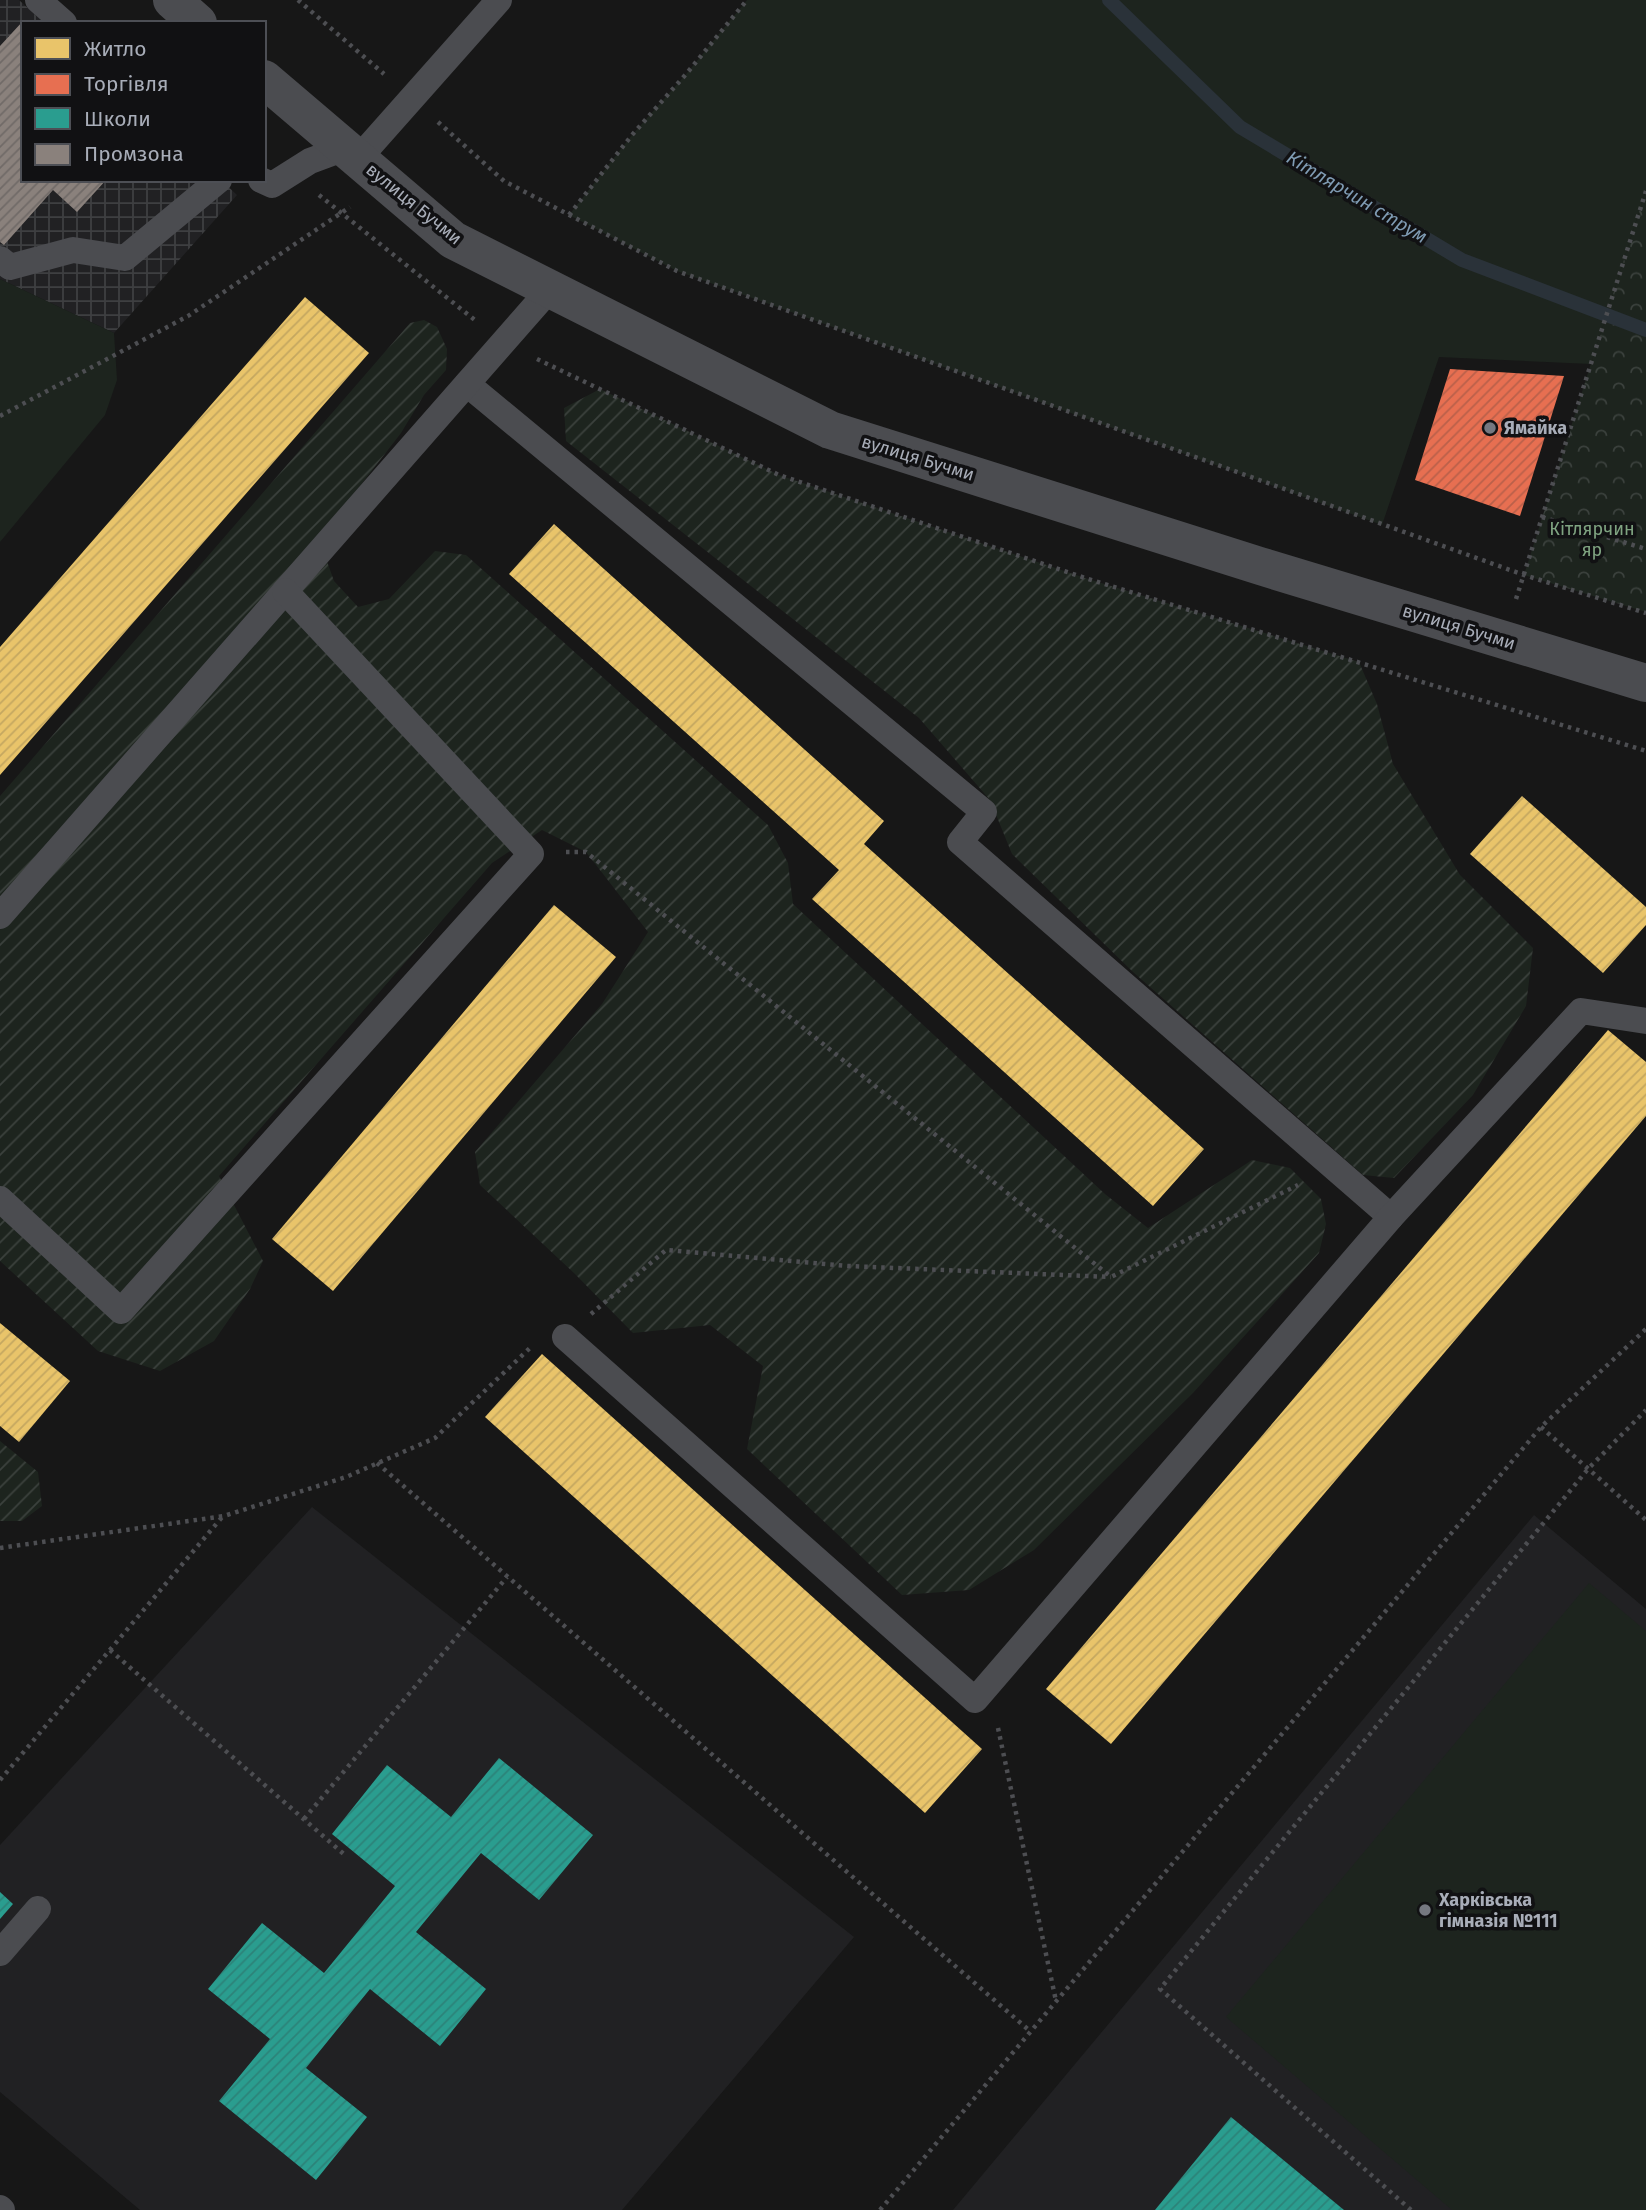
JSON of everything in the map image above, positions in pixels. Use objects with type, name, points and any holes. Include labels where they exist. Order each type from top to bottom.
[{"type":"street","points":[[172,0],[196,21]]},
{"type":"street","name":"вулиця Бучми","points":[[266,81],[453,240],[830,430],[1247,562],[1646,683]]},
{"type":"lane","points":[[38,0],[62,21]]},
{"type":"lane","points":[[265,182],[272,185],[310,161],[363,163],[412,98],[499,0]]},
{"type":"lane","points":[[0,259],[10,267],[73,250],[125,258],[217,182]]},
{"type":"lane","points":[[0,916],[550,289]]},
{"type":"lane","points":[[467,384],[984,812],[960,842],[1391,1217]]},
{"type":"lane","points":[[0,1199],[121,1311],[531,853],[285,591]]},
{"type":"lane","points":[[565,1337],[975,1700],[1391,1217],[1581,1011],[1646,1021]]},
{"type":"lane","points":[[0,1953],[38,1909]]},
{"type":"path","points":[[298,0],[504,181],[677,271],[1524,575],[1646,613]]},
{"type":"path","points":[[569,215],[632,135],[687,74],[747,0]]},
{"type":"path","points":[[0,416],[188,316],[341,213],[363,163]]},
{"type":"path","points":[[291,173],[503,343],[779,475],[1085,578],[1646,751]]},
{"type":"path","points":[[1503,640],[1646,191]]},
{"type":"path","points":[[1542,517],[1646,549]]},
{"type":"path","points":[[531,853],[586,852],[1111,1277]]},
{"type":"path","points":[[0,1549],[224,1516],[346,1478],[435,1438],[536,1341],[565,1337],[666,1250],[848,1266],[1111,1277],[1334,1167]]},
{"type":"path","points":[[880,2210],[1541,1427],[1646,1329]]},
{"type":"path","points":[[1411,2210],[1160,1989],[1588,1469],[1646,1410]]},
{"type":"path","points":[[1541,1427],[1646,1520]]},
{"type":"path","points":[[377,1464],[1031,2032]]},
{"type":"path","points":[[0,1780],[224,1516]]},
{"type":"path","points":[[304,1819],[507,1577]]},
{"type":"path","points":[[110,1650],[346,1856]]},
{"type":"path","points":[[989,1684],[1056,2001]]},
{"type":"shaded area","points":[[0,0],[19,0],[42,21],[21,21],[21,182],[223,182],[237,195],[114,333],[0,279]]},
{"type":"shaded area","points":[[312,1507],[854,1937],[622,2210],[140,2210],[0,2092],[0,1845]]},
{"type":"shaded area","name":"Харківська гімназія №111","points":[[1534,1515],[1646,1609],[1646,2210],[953,2210]]},
{"type":"green space","points":[[747,0],[1646,0],[1646,190],[1591,364],[1439,357],[1382,525],[677,271],[569,215],[632,135]]},
{"type":"green space","name":"Кітлярчин яр","points":[[1646,190],[1646,612],[1524,575]]},
{"type":"green space","points":[[0,279],[114,333],[117,380],[105,415],[0,542]]},
{"type":"green space","points":[[424,320],[437,327],[447,349],[446,370],[424,395],[401,433],[319,539],[334,581],[358,607],[389,599],[435,551],[466,555],[768,825],[788,863],[793,904],[1105,1194],[1148,1228],[1252,1160],[1290,1168],[1321,1199],[1326,1224],[1319,1253],[1193,1393],[1034,1550],[969,1590],[902,1595],[747,1449],[763,1366],[710,1325],[633,1333],[480,1185],[475,1152],[602,1004],[648,932],[586,852],[542,830],[492,863],[219,1176],[263,1261],[250,1289],[214,1341],[160,1371],[98,1351],[0,1261],[0,796],[410,323]]},
{"type":"green space","points":[[600,389],[779,475],[1085,578],[1359,662],[1377,704],[1393,764],[1460,875],[1533,948],[1526,1006],[1473,1095],[1394,1178],[1363,1175],[1133,972],[1012,854],[990,800],[919,718],[566,441],[564,408]]},
{"type":"green space","points":[[0,1441],[38,1472],[42,1506],[22,1521],[0,1521]]},
{"type":"green space","points":[[1589,1583],[1646,1631],[1646,2210],[1452,2210],[1226,2017]]},
{"type":"building: Житло","points":[[305,297],[369,353],[0,775],[0,647]]},
{"type":"building: Житло","points":[[554,524],[884,821],[864,844],[1204,1149],[1153,1206],[812,899],[839,870],[509,574]]},
{"type":"building: Житло","points":[[1522,796],[1646,907],[1646,925],[1603,973],[1470,854]]},
{"type":"building: Житло","points":[[554,905],[616,957],[333,1291],[272,1239]]},
{"type":"building: Житло","points":[[1608,1030],[1646,1062],[1646,1116],[1111,1744],[1046,1689]]},
{"type":"building: Житло","points":[[0,1323],[70,1381],[19,1442],[0,1426]]},
{"type":"building: Житло","points":[[542,1354],[982,1749],[925,1813],[485,1417]]},
{"type":"building: Торгівля","name":"Ямайка","points":[[1450,369],[1564,376],[1520,516],[1415,480]]},
{"type":"building: Школи","points":[[499,1758],[593,1835],[539,1900],[481,1853],[416,1932],[486,1989],[440,2046],[370,1989],[306,2068],[367,2117],[316,2180],[219,2101],[270,2039],[208,1989],[262,1923],[324,1973],[395,1886],[332,1834],[387,1765],[451,1817]]},
{"type":"building: Школи","points":[[0,1892],[13,1904],[0,1919]]},
{"type":"building: Школи","points":[[1231,2117],[1344,2210],[1155,2210]]},
{"type":"building: Промзона","points":[[21,23],[21,182],[104,182],[77,212],[53,190],[4,245],[0,242],[0,46]]},
{"type":"waterway","name":"Кітлярчин струм","points":[[1109,0],[1240,127],[1462,260],[1646,330]]},
{"type":"place","name":"Ямайка","points":[[1490,428]]},
{"type":"place","name":"Харківська гімназія №111","points":[[1425,1910]]}]
